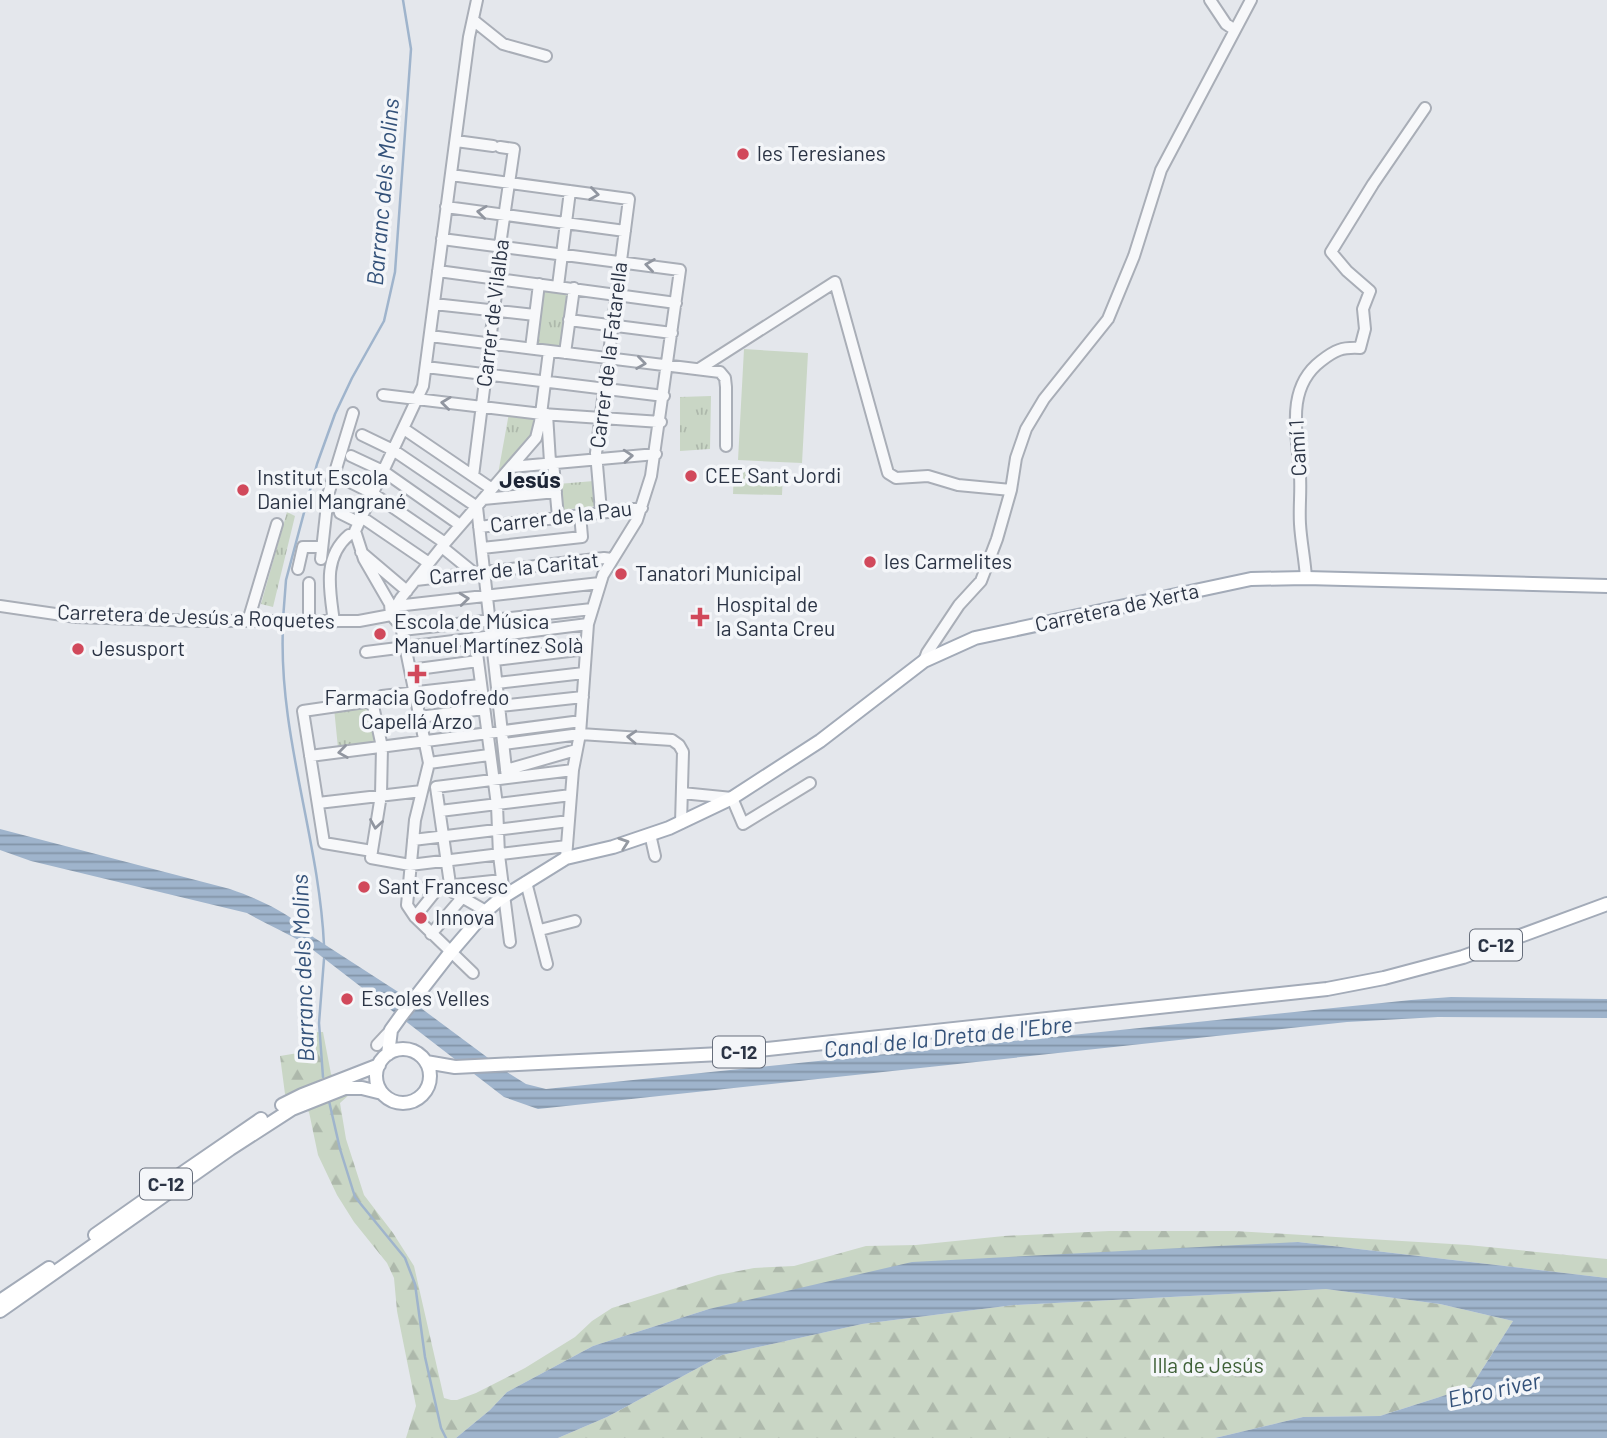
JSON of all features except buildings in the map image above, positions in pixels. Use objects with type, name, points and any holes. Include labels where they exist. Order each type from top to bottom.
[{"type":"main road","name":"Carretera de Xerta","points":[[567,852],[613,847],[681,823],[732,798],[820,741],[924,662],[975,638],[1251,579],[1607,586]]},
{"type":"main road","points":[[397,1025],[409,1050],[384,1049],[397,1025],[411,1002],[450,953],[486,911],[567,852]]},
{"type":"main road","name":"C-12","points":[[409,1050],[416,1052],[426,1062],[456,1067],[722,1054],[1327,989],[1384,978],[1464,957],[1607,904]]},
{"type":"main road","name":"C-12","points":[[0,1301],[246,1127],[302,1095],[379,1065],[384,1049]]},
{"type":"main road","points":[[426,1062],[429,1086]]},
{"type":"main road","points":[[379,1065],[377,1080],[382,1093]]},
{"type":"main road","name":"C-12","points":[[0,1311],[230,1149],[292,1110],[345,1088],[362,1088],[382,1093],[394,1102],[409,1103],[456,1067]]},
{"type":"street","points":[[473,973],[431,934],[407,905],[413,840],[429,763],[402,630],[394,610],[361,552],[355,531],[419,399],[426,366],[446,207],[477,0]]},
{"type":"street","points":[[1210,0],[1226,24],[1235,30]]},
{"type":"street","points":[[924,662],[927,653],[959,605],[981,581],[990,562],[1026,429],[1044,399],[1108,319],[1134,256],[1161,170],[1251,0]]},
{"type":"street","points":[[473,20],[503,44],[545,56]]},
{"type":"street","name":"Camí 1","points":[[1306,578],[1295,438],[1295,416],[1300,388],[1312,367],[1324,358],[1344,347],[1360,348],[1365,329],[1363,309],[1370,291],[1347,271],[1331,252],[1373,184],[1426,108]]},
{"type":"street","name":"Carrer de Vilalba","points":[[456,141],[514,149],[473,476]]},
{"type":"street","points":[[451,175],[570,191],[558,286]]},
{"type":"street","name":"Carrer de la Fatarella","points":[[570,191],[629,198],[596,458],[601,512]]},
{"type":"street","points":[[446,207],[625,231]]},
{"type":"street","points":[[372,701],[382,747],[381,795],[371,858],[410,865],[499,855],[567,852],[573,770],[580,734],[588,624],[600,583],[610,561],[630,532],[642,508],[656,454],[680,270],[442,239]]},
{"type":"street","points":[[438,271],[676,303]]},
{"type":"street","points":[[699,369],[835,282],[888,473],[895,478],[928,476],[958,485],[1011,489]]},
{"type":"street","points":[[531,348],[539,284]]},
{"type":"street","points":[[565,353],[574,288]]},
{"type":"street","points":[[434,304],[535,315]]},
{"type":"street","points":[[569,320],[672,333]]},
{"type":"street","points":[[430,335],[720,372],[725,379],[726,446]]},
{"type":"street","points":[[549,351],[544,414],[558,517]]},
{"type":"street","points":[[426,366],[664,396]]},
{"type":"street","points":[[383,395],[544,414],[661,422]]},
{"type":"street","points":[[298,569],[303,547],[322,553],[328,495],[353,413]]},
{"type":"street","points":[[394,610],[443,545],[536,438],[544,414]]},
{"type":"street","points":[[404,429],[492,489]]},
{"type":"street","points":[[362,435],[393,450],[480,503],[556,492]]},
{"type":"street","points":[[512,467],[656,454]]},
{"type":"street","points":[[351,456],[383,471],[460,525]]},
{"type":"street","points":[[346,480],[372,493],[480,572]]},
{"type":"street","points":[[480,503],[480,572],[488,596],[507,774]]},
{"type":"street","name":"Carrer de la Pau","points":[[479,527],[642,508]]},
{"type":"street","points":[[340,513],[359,519],[429,563]]},
{"type":"street","points":[[482,548],[582,537],[580,514]]},
{"type":"street","points":[[248,621],[277,524]]},
{"type":"street","points":[[334,622],[329,574],[335,553],[349,535]]},
{"type":"street","points":[[361,552],[407,591]]},
{"type":"street","name":"Carrer de la Caritat","points":[[416,580],[604,558],[610,561]]},
{"type":"street","points":[[309,621],[312,578],[329,574]]},
{"type":"street","name":"Carretera de Jesús a Roquetes","points":[[0,606],[76,617],[334,622],[359,621],[394,610],[488,596],[600,583]]},
{"type":"street","points":[[402,630],[592,609]]},
{"type":"street","points":[[366,652],[588,624]]},
{"type":"street","points":[[475,638],[497,805],[499,855],[510,942]]},
{"type":"street","points":[[495,660],[586,649]]},
{"type":"street","points":[[410,670],[478,661]]},
{"type":"street","points":[[497,683],[584,673]]},
{"type":"street","points":[[372,851],[324,843],[303,711],[372,701],[383,696],[480,685]]},
{"type":"street","points":[[500,706],[583,697]]},
{"type":"street","points":[[419,717],[484,709]]},
{"type":"street","points":[[310,756],[581,721]]},
{"type":"street","points":[[504,744],[580,734],[672,740],[681,748],[681,823]]},
{"type":"street","points":[[415,917],[444,886],[447,861],[436,787],[493,780],[576,750]]},
{"type":"street","points":[[429,763],[489,755]]},
{"type":"street","points":[[507,774],[573,770]]},
{"type":"street","points":[[682,793],[732,798],[743,824],[810,783]]},
{"type":"street","points":[[318,803],[422,791]]},
{"type":"street","points":[[440,811],[571,795]]},
{"type":"street","points":[[413,840],[569,821]]},
{"type":"street","points":[[650,834],[655,856]]},
{"type":"street","points":[[408,890],[502,880]]},
{"type":"street","points":[[526,882],[547,964]]},
{"type":"street","points":[[444,886],[461,899],[486,911]]},
{"type":"street","points":[[431,934],[461,899]]},
{"type":"street","points":[[540,930],[575,921]]},
{"type":"green space","points":[[542,289],[569,291],[563,347],[537,347],[535,343]]},
{"type":"green space","points":[[744,349],[808,353],[802,463],[738,460]]},
{"type":"green space","points":[[711,396],[710,449],[680,451],[680,397]]},
{"type":"green space","points":[[509,413],[537,417],[536,430],[498,474]]},
{"type":"green space","points":[[734,469],[783,471],[782,495],[733,494]]},
{"type":"green space","points":[[594,481],[597,506],[561,510],[558,484]]},
{"type":"green space","points":[[287,512],[295,516],[273,607],[261,604]]},
{"type":"green space","points":[[364,704],[370,708],[375,739],[372,743],[338,748],[334,708]]},
{"type":"green space","points":[[316,1032],[323,1032],[331,1074],[350,1094],[340,1103],[346,1139],[364,1195],[414,1266],[444,1398],[451,1400],[476,1393],[525,1368],[575,1337],[592,1321],[612,1308],[718,1275],[754,1268],[794,1266],[866,1246],[1109,1231],[1235,1231],[1468,1245],[1607,1259],[1607,1278],[1298,1242],[709,1309],[593,1346],[507,1392],[456,1438],[406,1438],[416,1406],[397,1311],[394,1278],[387,1263],[354,1222],[337,1195],[318,1155],[309,1112],[285,1094],[280,1056],[316,1050]]},
{"type":"green space","name":"Illa de Jesús","points":[[1326,1289],[1440,1304],[1513,1321],[1471,1387],[1380,1416],[1303,1417],[1215,1438],[558,1438],[607,1417],[722,1355],[862,1324],[1014,1305]]},
{"type":"water","points":[[0,829],[230,889],[266,904],[292,918],[300,924],[298,927],[406,997],[507,1072],[526,1084],[546,1089],[1451,997],[1607,999],[1607,1018],[1438,1017],[1347,1022],[538,1109],[504,1097],[290,935],[247,913],[31,861],[0,850]]},
{"type":"water","name":"Ebro river","points":[[1298,1242],[1607,1278],[1607,1438],[1215,1438],[1303,1417],[1380,1416],[1471,1387],[1513,1321],[1440,1304],[1326,1289],[1014,1305],[862,1324],[722,1355],[607,1417],[558,1438],[456,1438],[507,1392],[593,1346],[709,1309],[912,1262]]},
{"type":"waterway","name":"Barranc dels Molins","points":[[283,619],[286,580],[317,464],[335,414],[384,321],[395,272],[411,49],[403,0]]},
{"type":"waterway","name":"Barranc dels Molins","points":[[283,626],[283,666],[292,746],[315,865],[324,945]]},
{"type":"waterway","name":"Barranc dels Molins","points":[[323,1077],[319,1023],[324,959]]},
{"type":"waterway","name":"Barranc dels Molins","points":[[329,1101],[355,1197],[405,1258],[415,1284],[425,1357],[441,1428],[446,1438]]},
{"type":"place","name":"les Teresianes","points":[[743,154]]},
{"type":"place","name":"CEE Sant Jordi","points":[[691,476]]},
{"type":"place","name":"Institut Escola Daniel Mangrané","points":[[243,490]]},
{"type":"place","name":"les Carmelites","points":[[870,562]]},
{"type":"place","name":"Tanatori Municipal","points":[[621,574]]},
{"type":"place","name":"Hospital de la Santa Creu","points":[[700,617]]},
{"type":"place","name":"Escola de Música Manuel Martínez Solà","points":[[380,634]]},
{"type":"place","name":"Jesusport","points":[[78,649]]},
{"type":"place","name":"Farmacia Godofredo Capellá Arzo","points":[[417,674]]},
{"type":"place","name":"Sant Francesc","points":[[364,887]]},
{"type":"place","name":"Innova","points":[[421,918]]},
{"type":"place","name":"Escoles Velles","points":[[347,999]]},
{"type":"district","name":"Jesús","points":[[530,480]]},
{"type":"water label","name":"Canal de la Dreta de l'Ebre","points":[[948,1037]]}]
